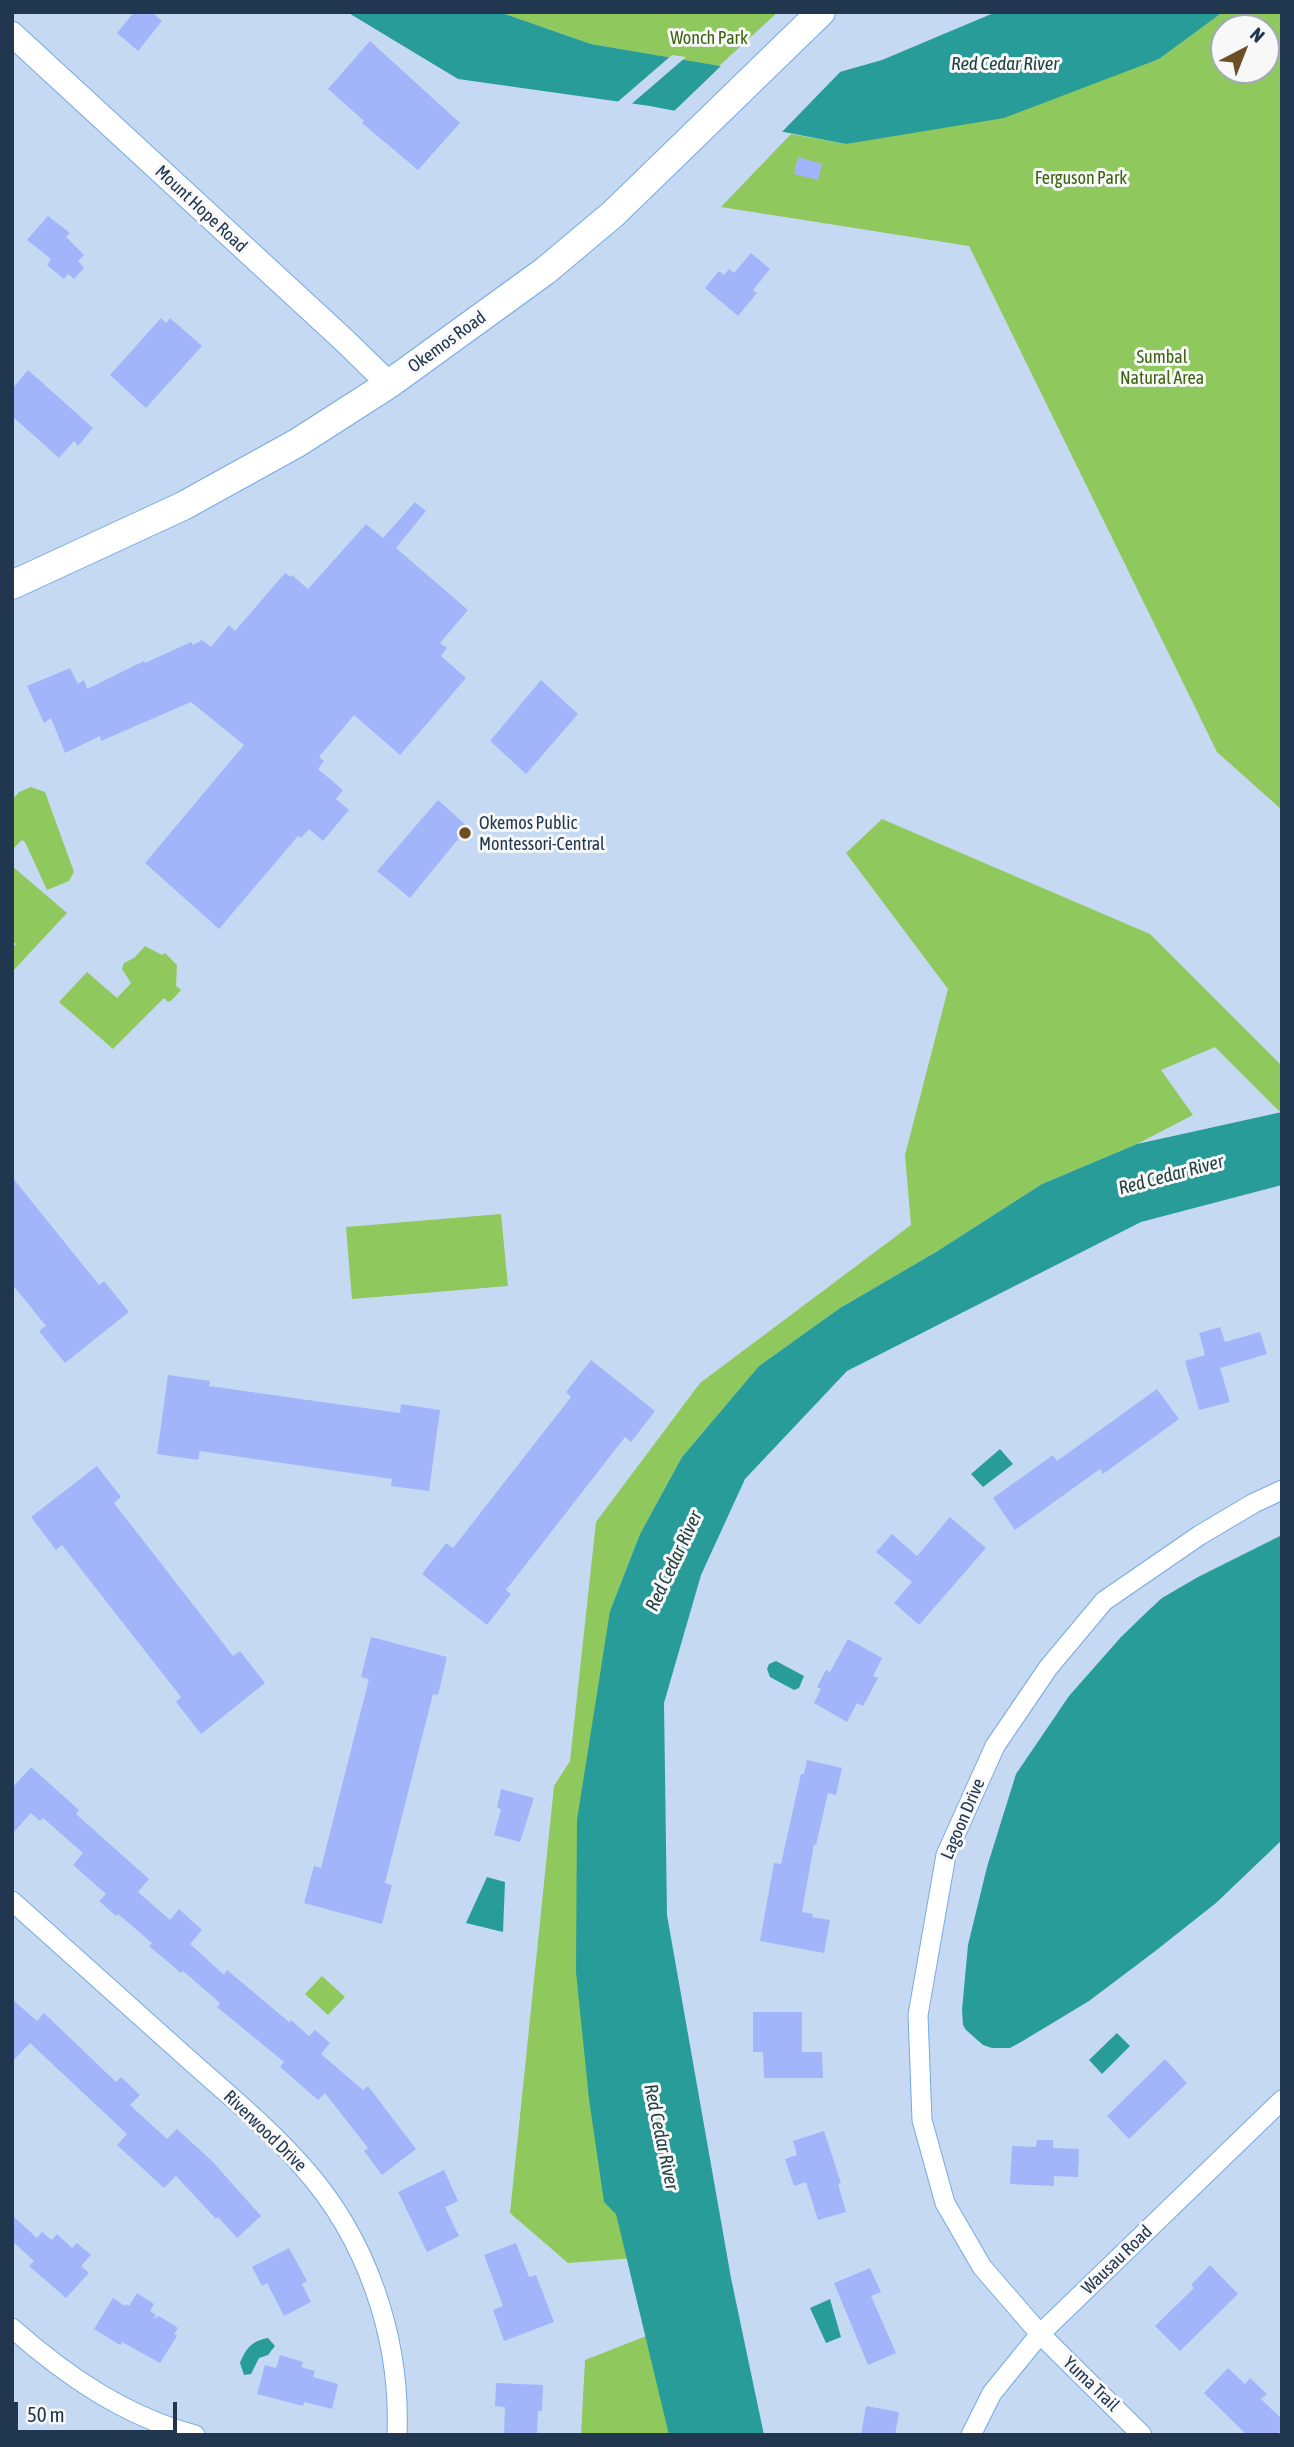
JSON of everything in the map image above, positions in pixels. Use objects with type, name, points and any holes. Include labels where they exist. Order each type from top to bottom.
[{"type":"main road","name":"Okemos Road","points":[[12,584],[183,506],[297,443],[388,384],[545,271],[613,214],[821,12]]},
{"type":"street","name":"Mount Hope Road","points":[[12,34],[345,341],[388,384]]},
{"type":"street","name":"Lagoon Drive","points":[[1040,2334],[982,2267],[945,2203],[922,2120],[918,2015],[946,1855],[995,1746],[1048,1668],[1104,1601],[1200,1535],[1282,1490]]},
{"type":"street","name":"Riverwood Drive","points":[[12,1901],[281,2142],[326,2196],[361,2256],[385,2321],[396,2387],[397,2435]]},
{"type":"street","name":"Wausau Road","points":[[971,2435],[992,2393],[1040,2334],[1282,2101]]},
{"type":"street","points":[[12,2328],[50,2362],[105,2397],[164,2427],[195,2435]]},
{"type":"street","name":"Yuma Trail","points":[[1040,2334],[1142,2435]]},
{"type":"green space","name":"Wonch Park","points":[[499,12],[778,12],[719,66],[591,44]]},
{"type":"green space","points":[[1282,12],[1282,810],[1217,752],[969,246],[721,207],[791,134],[846,144],[1159,59],[1210,22],[1210,84],[1280,84],[1280,14],[1220,14]]},
{"type":"green space","points":[[31,787],[45,792],[74,872],[69,881],[47,890],[25,842],[22,840],[12,850],[12,800],[19,792]]},
{"type":"green space","points":[[882,819],[1150,934],[1282,1066],[1282,1110],[1279,1111],[1215,1047],[1161,1070],[1193,1115],[1137,1144],[1042,1184],[936,1252],[840,1308],[759,1366],[682,1457],[640,1534],[610,1611],[636,2258],[568,2263],[510,2213],[554,1786],[570,1761],[596,1522],[700,1383],[911,1225],[905,1155],[948,989],[846,853]]},
{"type":"green space","points":[[12,866],[67,913],[12,972],[12,948],[16,944],[12,941]]},
{"type":"green space","points":[[145,946],[162,955],[165,953],[177,965],[176,986],[181,990],[168,1002],[164,998],[113,1049],[59,1002],[87,972],[117,998],[131,983],[122,969],[124,963],[134,958]]},
{"type":"green space","points":[[501,1214],[508,1286],[352,1299],[346,1227]]},
{"type":"green space","points":[[322,1976],[345,1997],[328,2015],[305,1994]]},
{"type":"green space","points":[[649,2335],[670,2435],[581,2435],[585,2360]]},
{"type":"water","name":"Red Cedar River","points":[[347,12],[499,12],[591,44],[808,81],[882,60],[996,12],[1223,12],[1210,14],[1210,22],[1159,59],[1004,118],[846,144],[650,106],[458,79]]},
{"type":"water","points":[[1282,1112],[1282,1185],[1141,1222],[847,1371],[745,1479],[701,1575],[664,1703],[667,1915],[731,2278],[764,2435],[669,2435],[616,2214],[604,2202],[589,2099],[576,1972],[577,1820],[610,1611],[640,1534],[682,1457],[759,1366],[840,1308],[936,1252],[1042,1184],[1137,1144]]},
{"type":"water","points":[[1000,1449],[1013,1464],[983,1487],[971,1474]]},
{"type":"water","points":[[1282,1535],[1282,1840],[1216,1903],[1089,2001],[1010,2048],[983,2045],[963,2025],[968,1945],[987,1867],[1016,1774],[1069,1696],[1121,1637],[1162,1598]]},
{"type":"water","points":[[776,1661],[804,1676],[799,1688],[794,1690],[770,1677],[767,1669],[769,1664]]},
{"type":"water","points":[[487,1877],[505,1882],[503,1932],[466,1923]]},
{"type":"water","points":[[1117,2033],[1130,2046],[1102,2074],[1089,2060]]},
{"type":"water","points":[[830,2299],[841,2337],[826,2343],[810,2308]]},
{"type":"water","points":[[268,2338],[275,2346],[268,2355],[259,2358],[251,2374],[244,2375],[240,2363],[245,2353],[254,2343]]},
{"type":"pier","points":[[672,55],[686,57],[628,107],[614,105]]},
{"type":"pier","points":[[723,64],[808,77],[845,67],[779,135],[671,114]]},
{"type":"building","points":[[134,12],[152,12],[162,21],[138,51],[117,33]]},
{"type":"building","points":[[370,41],[460,123],[418,170],[362,123],[364,121],[328,89]]},
{"type":"building","points":[[798,157],[822,164],[818,180],[794,174]]},
{"type":"building","points":[[48,216],[70,233],[66,237],[84,255],[78,261],[84,268],[74,279],[68,274],[64,279],[47,265],[51,259],[27,240]]},
{"type":"building","points":[[751,253],[770,269],[753,290],[757,293],[738,316],[705,288],[719,271],[724,275],[729,269],[734,273]]},
{"type":"building","points":[[161,318],[166,323],[170,318],[202,346],[146,408],[110,375]]},
{"type":"building","points":[[28,370],[93,428],[78,446],[74,441],[59,458],[12,416],[12,389]]},
{"type":"building","points":[[415,502],[426,511],[396,548],[468,610],[440,643],[447,648],[441,656],[466,678],[400,755],[354,715],[319,757],[324,761],[318,769],[343,790],[336,799],[349,810],[323,841],[309,829],[301,838],[298,836],[219,929],[145,863],[244,745],[191,702],[101,741],[100,736],[65,753],[51,718],[44,723],[27,686],[70,668],[78,684],[84,680],[87,689],[191,642],[193,645],[202,640],[211,647],[229,625],[235,631],[285,573],[291,577],[292,575],[308,589],[366,524],[383,538]]},
{"type":"building","points":[[541,680],[578,714],[526,774],[490,741]]},
{"type":"building","points":[[438,800],[468,827],[410,898],[377,871]]},
{"type":"building","points":[[12,1177],[99,1285],[104,1281],[129,1312],[65,1363],[39,1331],[46,1326],[12,1284]]},
{"type":"building","points":[[1220,1327],[1225,1342],[1260,1332],[1267,1354],[1220,1368],[1230,1402],[1199,1410],[1185,1361],[1205,1355],[1199,1333]]},
{"type":"building","points":[[591,1360],[655,1411],[631,1442],[625,1437],[506,1590],[511,1594],[487,1625],[422,1574],[446,1543],[453,1548],[571,1397],[566,1392]]},
{"type":"building","points":[[168,1375],[210,1381],[209,1386],[400,1413],[401,1404],[440,1410],[429,1491],[391,1486],[392,1479],[200,1451],[198,1460],[157,1454]]},
{"type":"building","points":[[1157,1389],[1179,1419],[1103,1474],[1100,1469],[1015,1530],[993,1498],[1053,1455],[1057,1461]]},
{"type":"building","points":[[97,1466],[121,1497],[114,1503],[233,1656],[240,1651],[265,1683],[201,1734],[176,1702],[181,1697],[62,1545],[56,1550],[31,1517]]},
{"type":"building","points":[[950,1517],[986,1548],[919,1625],[894,1603],[912,1582],[876,1552],[892,1534],[917,1556]]},
{"type":"building","points":[[371,1637],[447,1657],[438,1695],[433,1694],[385,1883],[392,1885],[382,1924],[304,1903],[314,1866],[321,1868],[369,1679],[361,1677]]},
{"type":"building","points":[[848,1639],[882,1658],[873,1676],[878,1678],[863,1706],[857,1703],[847,1722],[814,1703],[821,1689],[817,1687],[826,1670],[830,1672]]},
{"type":"building","points":[[807,1760],[842,1768],[836,1795],[828,1793],[816,1845],[814,1844],[802,1912],[830,1920],[824,1953],[760,1941],[774,1863],[781,1864],[801,1774],[804,1774]]},
{"type":"building","points":[[31,1767],[79,1810],[76,1814],[149,1879],[138,1892],[170,1920],[179,1909],[202,1930],[190,1944],[224,1975],[227,1970],[289,2022],[291,2020],[309,2036],[315,2030],[330,2043],[321,2054],[363,2090],[368,2086],[416,2149],[382,2175],[364,2151],[368,2148],[325,2093],[318,2100],[280,2067],[284,2062],[217,2007],[220,2003],[149,1946],[152,1943],[118,1914],[116,1916],[99,1901],[106,1894],[73,1865],[83,1853],[43,1818],[40,1821],[31,1813],[12,1834],[12,1788]]},
{"type":"building","points":[[501,1789],[534,1798],[520,1842],[494,1835],[501,1809],[497,1808]]},
{"type":"building","points":[[12,1999],[37,2021],[44,2013],[116,2082],[121,2077],[140,2095],[130,2105],[167,2139],[177,2129],[212,2161],[261,2216],[237,2238],[176,2176],[164,2188],[117,2145],[127,2134],[30,2043],[12,2062]]},
{"type":"building","points":[[753,2012],[802,2012],[802,2052],[822,2052],[823,2078],[764,2078],[763,2052],[753,2052]]},
{"type":"building","points":[[1165,2059],[1187,2083],[1129,2139],[1107,2116]]},
{"type":"building","points":[[824,2131],[841,2183],[838,2184],[846,2212],[818,2220],[806,2182],[794,2186],[785,2159],[797,2155],[793,2141]]},
{"type":"building","points":[[1037,2140],[1053,2140],[1053,2148],[1079,2149],[1078,2177],[1054,2176],[1054,2186],[1010,2184],[1012,2146],[1036,2147]]},
{"type":"building","points":[[444,2170],[458,2201],[445,2207],[459,2236],[427,2252],[398,2192]]},
{"type":"building","points":[[12,2215],[37,2238],[42,2232],[52,2240],[57,2234],[72,2248],[77,2243],[91,2255],[81,2266],[89,2273],[66,2298],[29,2266],[34,2261],[12,2241]]},
{"type":"building","points":[[516,2243],[529,2277],[536,2275],[554,2322],[504,2341],[493,2310],[503,2306],[484,2255]]},
{"type":"building","points":[[289,2248],[307,2281],[302,2284],[311,2302],[284,2316],[267,2283],[262,2286],[252,2267]]},
{"type":"building","points":[[1210,2265],[1238,2294],[1180,2351],[1155,2326],[1194,2288],[1191,2285]]},
{"type":"building","points":[[870,2268],[881,2292],[871,2296],[896,2353],[868,2365],[834,2283]]},
{"type":"building","points":[[137,2293],[154,2304],[150,2311],[156,2315],[153,2319],[159,2316],[178,2328],[174,2334],[177,2336],[160,2363],[122,2342],[120,2345],[94,2329],[113,2298],[129,2306]]},
{"type":"building","points":[[280,2355],[303,2362],[301,2367],[315,2371],[313,2377],[338,2384],[332,2409],[304,2402],[303,2406],[257,2394],[265,2365],[276,2368]]},
{"type":"building","points":[[1228,2368],[1245,2384],[1250,2378],[1267,2394],[1261,2399],[1282,2419],[1282,2429],[1276,2435],[1247,2435],[1204,2393]]},
{"type":"building","points":[[496,2383],[543,2385],[542,2411],[538,2411],[537,2435],[504,2435],[505,2407],[495,2406]]},
{"type":"building","points":[[866,2406],[899,2412],[895,2435],[861,2435]]},
{"type":"place","name":"Okemos Public Montessori-Central","points":[[465,833]]},
{"type":"park label","name":"Ferguson Park","points":[[1081,178]]},
{"type":"park label","name":"Sumbal Natural Area","points":[[1162,367]]}]
